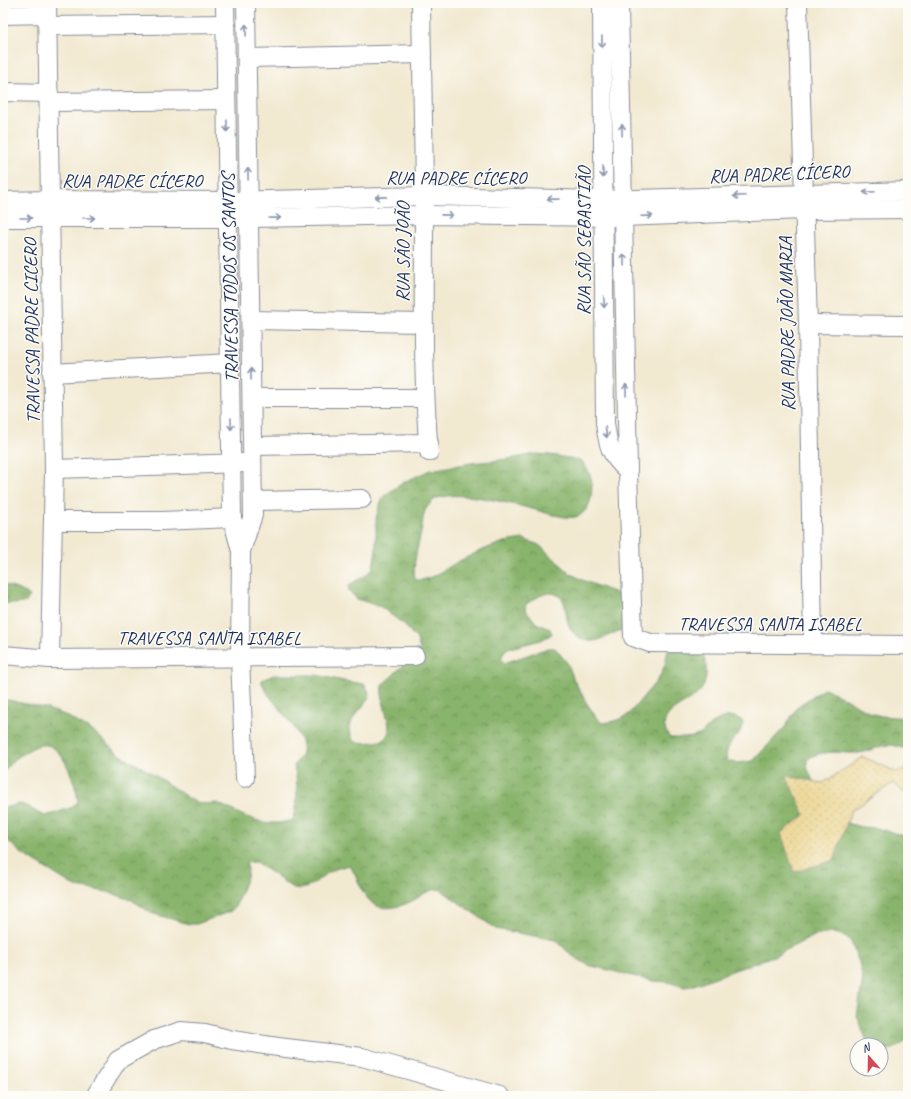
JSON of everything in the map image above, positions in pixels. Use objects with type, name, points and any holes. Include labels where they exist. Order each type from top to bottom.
[{"type":"street","name":"TRAVESSA TODOS OS SANTOS","points":[[225,3],[232,518],[241,551],[240,658],[245,778]]},
{"type":"street","name":"TRAVESSA TODOS OS SANTOS","points":[[241,551],[254,515],[246,3]]},
{"type":"street","name":"RUA SÃO JOÃO","points":[[253,454],[429,448],[425,398],[423,323],[424,196],[421,3]]},
{"type":"street","name":"RUA SÃO SEBASTIÃO","points":[[602,3],[605,423],[609,446],[614,457],[628,471]]},
{"type":"street","name":"RUA SÃO SEBASTIÃO","points":[[619,3],[628,471],[633,636]]},
{"type":"street","name":"RUA PADRE JOÃO MARIA","points":[[798,3],[808,324],[813,644]]},
{"type":"street","points":[[3,15],[47,14],[226,24]]},
{"type":"street","name":"TRAVESSA PADRE CICERO","points":[[47,14],[54,469],[50,659]]},
{"type":"street","points":[[247,58],[422,54]]},
{"type":"street","points":[[3,92],[49,97],[226,100]]},
{"type":"street","name":"RUA PADRE CÍCERO","points":[[228,210],[249,200],[424,196],[603,208],[623,217],[804,202],[908,191]]},
{"type":"street","name":"RUA PADRE CÍCERO","points":[[3,202],[50,209],[228,210],[249,218],[424,215],[603,208],[623,199],[804,202],[908,209]]},
{"type":"street","name":"RUA PADRE CÍCERO","points":[[3,218],[50,209]]},
{"type":"street","points":[[251,320],[423,323]]},
{"type":"street","points":[[808,324],[908,324]]},
{"type":"street","points":[[52,373],[230,362]]},
{"type":"street","points":[[252,398],[425,398]]},
{"type":"street","points":[[54,469],[232,462],[253,454]]},
{"type":"street","points":[[253,502],[362,499]]},
{"type":"street","points":[[53,521],[162,521],[232,518]]},
{"type":"street","name":"TRAVESSA SANTA ISABEL","points":[[633,636],[650,643],[908,645]]},
{"type":"street","name":"TRAVESSA SANTA ISABEL","points":[[3,656],[50,659],[416,656]]},
{"type":"street","points":[[96,1096],[118,1060],[154,1040],[181,1031],[205,1033],[232,1040],[362,1057],[500,1096]]},
{"type":"green space","points":[[535,454],[581,460],[590,474],[592,481],[592,491],[588,506],[579,516],[567,517],[501,501],[473,497],[448,496],[437,499],[428,506],[424,515],[415,562],[415,580],[422,580],[432,577],[459,561],[480,551],[504,542],[523,539],[539,545],[570,573],[582,580],[621,595],[634,612],[625,628],[599,640],[588,641],[575,634],[571,628],[564,604],[558,595],[550,593],[541,595],[526,604],[525,609],[536,623],[550,629],[552,634],[541,640],[506,649],[501,659],[504,663],[548,648],[555,648],[568,664],[574,680],[586,702],[602,723],[623,718],[629,714],[659,678],[665,665],[668,650],[702,651],[706,670],[704,685],[696,696],[668,715],[665,721],[665,729],[670,738],[697,736],[718,720],[731,716],[735,717],[743,722],[742,728],[730,744],[726,754],[727,761],[738,763],[753,761],[785,727],[798,706],[825,688],[873,714],[908,718],[908,750],[886,745],[859,753],[832,752],[819,754],[807,760],[807,767],[818,793],[841,822],[862,827],[876,828],[905,836],[908,839],[908,1038],[900,1046],[889,1050],[889,1037],[865,1037],[857,1016],[863,979],[859,962],[851,942],[846,937],[839,934],[831,933],[814,936],[776,955],[691,986],[684,987],[668,982],[653,981],[588,965],[571,955],[556,940],[496,929],[440,889],[428,892],[402,905],[391,908],[380,907],[375,905],[367,898],[349,865],[331,871],[305,888],[294,889],[256,862],[246,863],[248,869],[247,877],[236,905],[231,911],[197,924],[189,924],[151,913],[132,900],[108,892],[76,887],[21,853],[3,836],[3,808],[19,804],[27,806],[46,816],[73,807],[78,801],[72,777],[64,759],[52,747],[40,745],[34,747],[14,760],[3,773],[3,699],[45,708],[65,715],[94,732],[119,754],[155,775],[188,798],[201,804],[217,803],[244,816],[265,823],[279,823],[293,820],[297,793],[297,780],[294,766],[301,756],[302,744],[293,726],[271,698],[261,680],[274,675],[316,675],[364,684],[370,696],[351,722],[351,735],[354,742],[372,742],[383,740],[388,734],[389,727],[382,697],[382,685],[420,650],[417,639],[404,623],[381,607],[357,599],[349,591],[349,585],[365,576],[373,568],[376,550],[376,518],[379,507],[384,496],[404,482],[430,470],[471,463],[510,459]]},
{"type":"green space","points":[[3,584],[22,591],[30,596],[26,602],[17,604],[3,603]]},
{"type":"sand","points":[[863,757],[897,772],[908,767],[908,796],[893,783],[851,811],[834,860],[794,872],[781,833],[805,815],[786,776],[823,783]]}]
